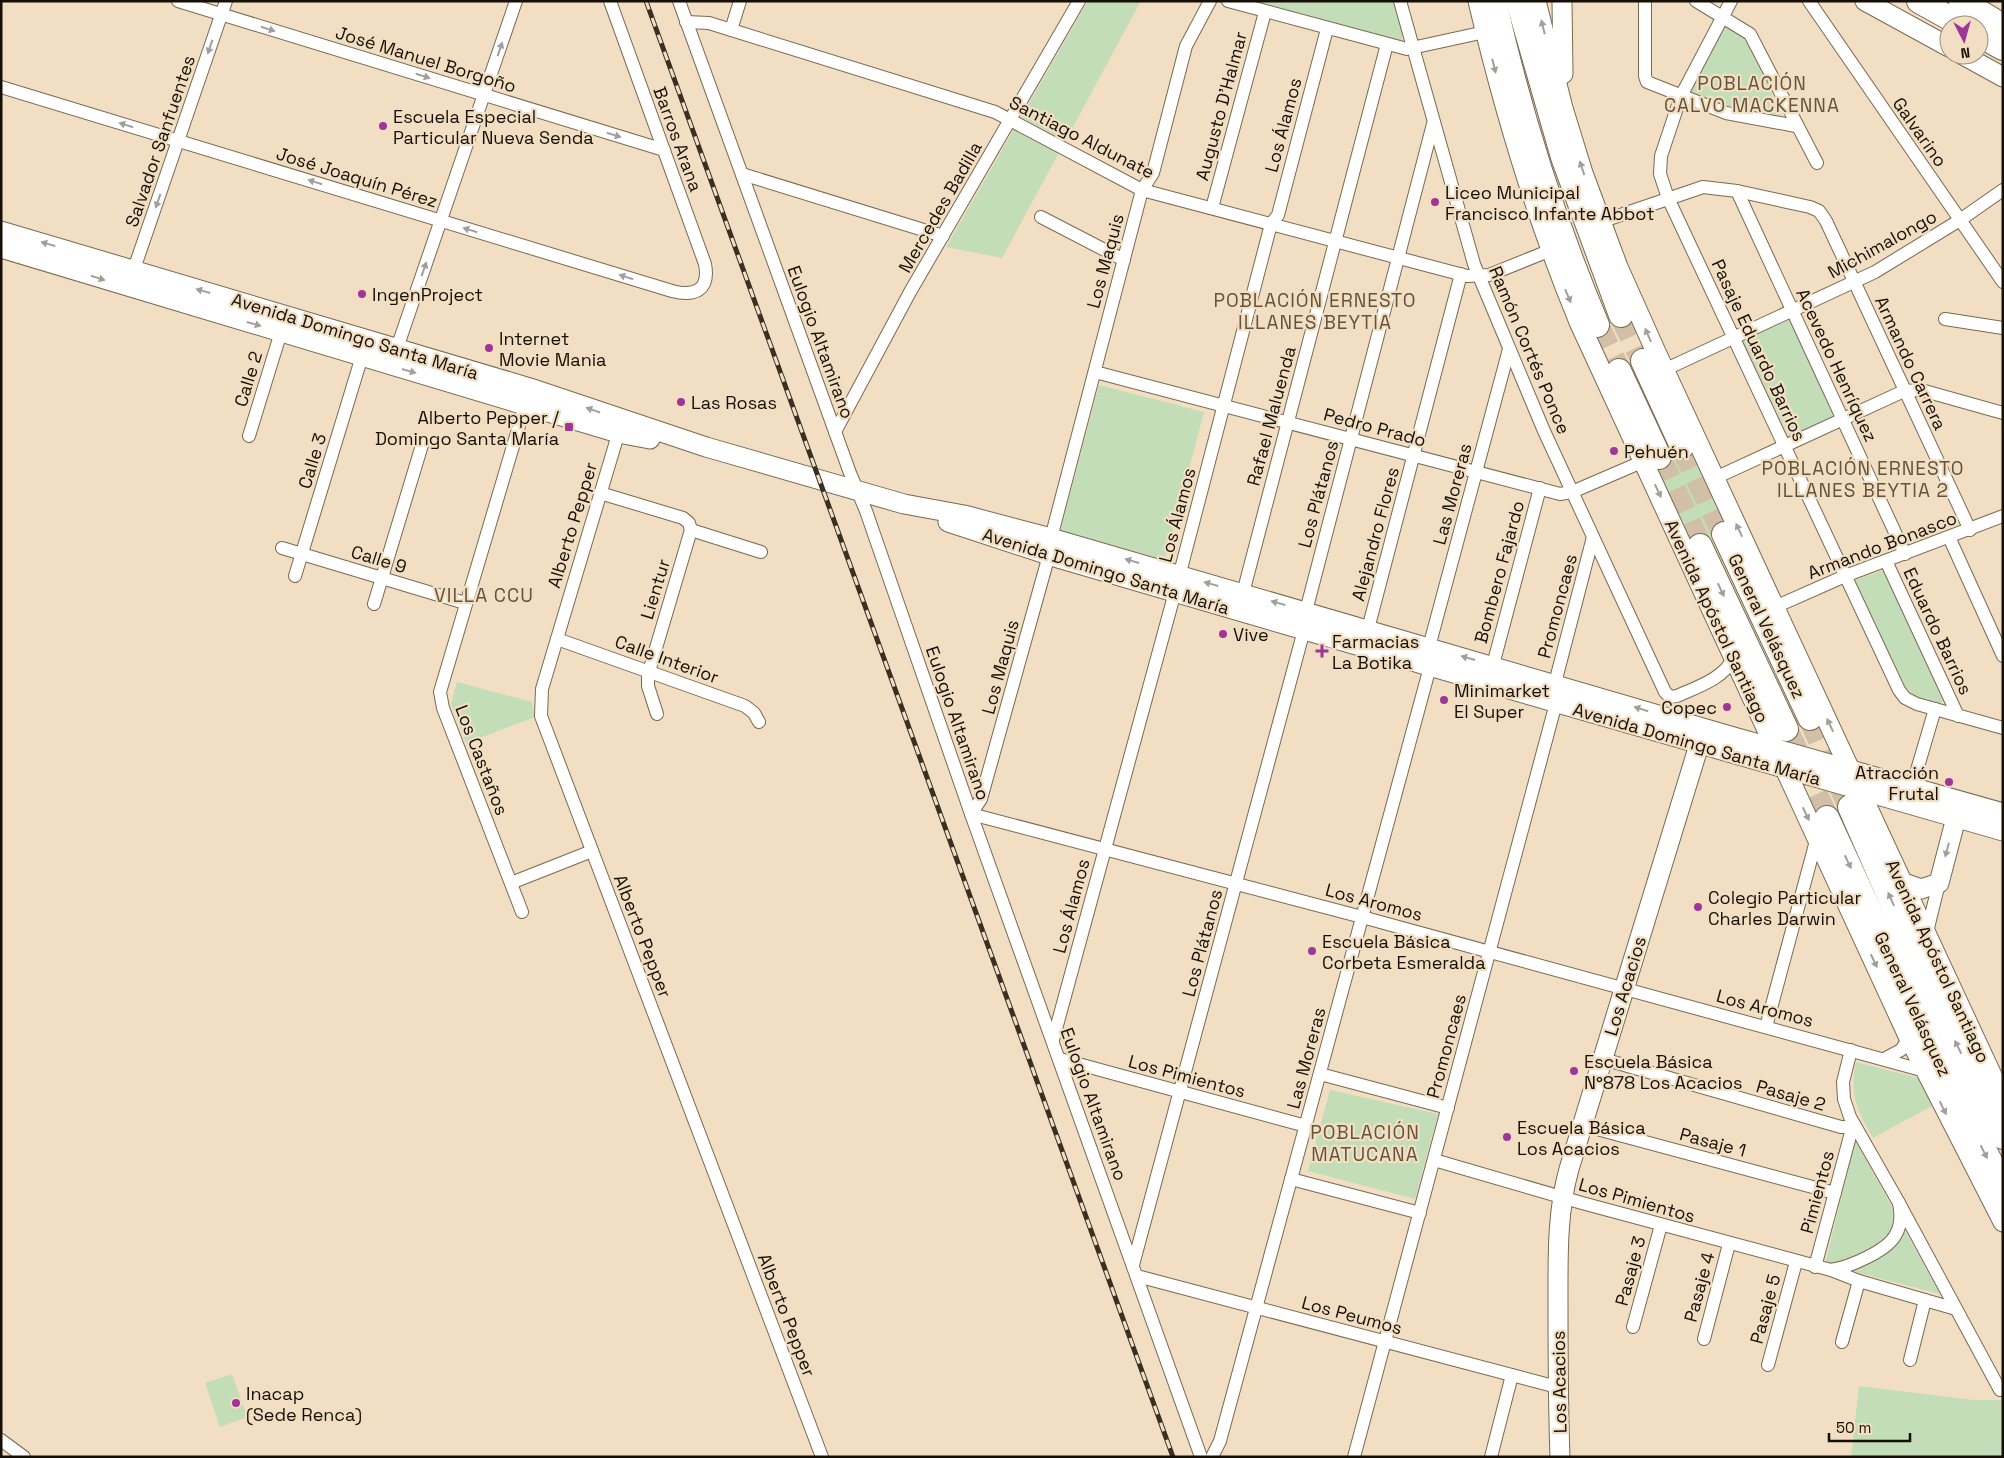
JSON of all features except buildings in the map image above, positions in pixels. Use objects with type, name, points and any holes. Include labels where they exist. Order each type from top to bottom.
[{"type":"highway","points":[[1494,1],[1512,76],[1538,165],[1566,248],[1597,325]]},
{"type":"highway","points":[[1518,1],[1563,157],[1621,315]]},
{"type":"highway","points":[[1919,1],[1944,15]]},
{"type":"highway","points":[[1961,1],[2003,26]]},
{"type":"highway","points":[[1989,40],[2003,48]]},
{"type":"highway","points":[[1653,365],[1682,446]]},
{"type":"highway","points":[[1618,371],[1651,459]]},
{"type":"highway","name":"General Velásquez","points":[[1724,534],[1810,718]]},
{"type":"highway","name":"General Velásquez","points":[[1700,546],[1781,739]]},
{"type":"highway","name":"General Velásquez","points":[[1855,799],[1934,998],[2003,1138]]},
{"type":"highway","name":"General Velásquez","points":[[1822,827],[2003,1188]]},
{"type":"main road","name":"Avenida Apóstol Santiago","points":[[1478,1],[1515,141],[1551,250],[1590,347],[1651,459],[1757,707],[1781,739],[1786,769],[1822,827],[1909,1038],[2003,1222]]},
{"type":"main road","name":"Avenida Apóstol Santiago","points":[[1536,1],[1564,108],[1600,222],[1653,365],[1715,478],[1851,769],[1855,799],[1901,882],[2001,1092]]},
{"type":"main road","name":"Avenida Apóstol Santiago","points":[[1562,1],[1564,108]]},
{"type":"main road","points":[[1865,1],[1939,42]]},
{"type":"main road","points":[[1981,65],[2003,77]]},
{"type":"main road","name":"Avenida Domingo Santa María","points":[[1,231],[397,348],[528,396],[620,426],[706,446],[904,504],[969,530],[1050,546],[1177,583],[1304,630],[1430,667],[1556,703],[1702,736],[1781,739],[1851,769],[2003,813]]},
{"type":"main road","name":"Avenida Domingo Santa María","points":[[1,248],[362,356],[528,396]]},
{"type":"main road","name":"Avenida Domingo Santa María","points":[[1177,583],[1243,593],[1492,665],[1555,684],[1702,736],[1855,799],[1956,818],[2003,831]]},
{"type":"main road","points":[[1734,737],[1750,726],[1757,707]]},
{"type":"main road","name":"Los Acacios","points":[[1560,1457],[1557,1387],[1558,1237],[1562,1197],[1582,1125],[1702,736]]},
{"type":"main road","points":[[1901,882],[1922,889],[1939,883],[1956,818]]},
{"type":"street","name":"José Manuel Borgoño","points":[[178,1],[664,150]]},
{"type":"street","name":"Salvador Sanfuentes","points":[[134,270],[226,1]]},
{"type":"street","points":[[397,348],[516,1]]},
{"type":"street","name":"Barros Arana","points":[[610,1],[705,264],[708,275],[702,288]]},
{"type":"street","name":"Eulogio Altamirano","points":[[679,1],[834,432],[857,490],[1201,1457]]},
{"type":"street","points":[[731,30],[740,1]]},
{"type":"street","name":"Mercedes Badilla","points":[[834,432],[1079,1]]},
{"type":"street","name":"Los Maquis","points":[[971,814],[978,807],[981,799],[1050,546],[1142,190],[1153,174],[1188,40],[1210,1]]},
{"type":"street","points":[[1228,1],[1327,29],[1411,48],[1486,32]]},
{"type":"street","name":"Ramón Cortés Ponce","points":[[1400,1],[1411,48],[1433,124],[1480,276],[1509,349],[1572,492],[1665,692],[1670,697],[1677,696],[1719,676],[1728,668],[1734,657]]},
{"type":"street","points":[[1645,1],[1645,79],[1649,83],[1732,114],[1796,126]]},
{"type":"street","points":[[1696,1],[1747,31],[1753,39],[1796,126],[1817,162]]},
{"type":"street","name":"Pasaje Eduardo Barrios","points":[[1731,1],[1681,96],[1659,161],[1660,174],[1668,198],[1899,690],[1911,702],[2003,728]]},
{"type":"street","name":"Galvarino","points":[[1809,1],[2003,282]]},
{"type":"street","name":"Augusto D'Halmar","points":[[1212,208],[1264,12]]},
{"type":"street","name":"Santiago Aldunate","points":[[686,22],[704,22],[987,109],[1012,119],[1142,190],[1398,258],[1461,274],[1480,276],[1489,275],[1551,250]]},
{"type":"street","name":"Los Álamos","points":[[1052,1040],[1177,583],[1271,224],[1278,215],[1327,29]]},
{"type":"street","name":"Rafael Maluenda","points":[[1243,593],[1387,44]]},
{"type":"street","name":"José Joaquín Pérez","points":[[1,87],[672,291],[691,293],[702,288]]},
{"type":"street","name":"Los Plátanos","points":[[1306,611],[1433,124]]},
{"type":"street","points":[[742,174],[944,236]]},
{"type":"street","points":[[1600,222],[1703,187],[1737,191]]},
{"type":"street","name":"Michimalongo","points":[[1653,365],[1734,338],[1875,272],[1960,220],[2003,190]]},
{"type":"street","name":"Armando Carrera","points":[[1737,191],[1810,207],[1819,211],[1826,221],[1970,530]]},
{"type":"street","name":"Acevedo Henríquez","points":[[1737,191],[1905,554]]},
{"type":"street","points":[[1041,217],[1124,260]]},
{"type":"street","points":[[134,270],[145,292]]},
{"type":"street","name":"Alejandro Flores","points":[[1368,629],[1461,274]]},
{"type":"street","points":[[1945,319],[2003,328]]},
{"type":"street","name":"Calle 2","points":[[249,436],[281,332]]},
{"type":"street","name":"Las Moreras","points":[[1429,647],[1509,349]]},
{"type":"street","name":"Calle 3","points":[[295,576],[362,356]]},
{"type":"street","name":"Pedro Prado","points":[[1094,372],[1560,494],[1572,492],[1651,459]]},
{"type":"street","points":[[1715,478],[1904,391],[1921,390],[2003,413]]},
{"type":"street","name":"Los Castaños","points":[[522,912],[441,700],[443,677],[528,396]]},
{"type":"street","name":"Alberto Pepper","points":[[620,426],[540,695],[541,716],[822,1457]]},
{"type":"street","points":[[374,604],[422,445]]},
{"type":"street","name":"Bombero Fajardo","points":[[1492,665],[1540,488]]},
{"type":"street","points":[[600,493],[683,518],[689,523],[691,530],[761,552]]},
{"type":"street","name":"Armando Bonasco","points":[[1775,607],[1844,576],[1949,538],[2003,516]]},
{"type":"street","name":"Lientur","points":[[657,714],[648,686],[649,670],[691,530]]},
{"type":"street","name":"Promoncaes","points":[[1555,684],[1593,537]]},
{"type":"street","points":[[1949,538],[2003,656]]},
{"type":"street","name":"Calle 9","points":[[282,548],[465,603]]},
{"type":"street","name":"Eduardo Barrios","points":[[1886,561],[1958,716]]},
{"type":"street","name":"Los Plátanos","points":[[1135,1270],[1180,1092],[1304,630]]},
{"type":"street","name":"Calle Interior","points":[[557,639],[649,670],[745,706],[754,713],[759,722]]},
{"type":"street","name":"Las Moreras","points":[[1212,1457],[1220,1441],[1430,667]]},
{"type":"street","name":"Promoncaes","points":[[1354,1457],[1556,703]]},
{"type":"street","points":[[1912,787],[1935,709]]},
{"type":"street","name":"Los Aromos","points":[[971,814],[1362,917],[1925,1071]]},
{"type":"street","points":[[1766,1027],[1822,827]]},
{"type":"street","points":[[511,883],[592,851]]},
{"type":"street","points":[[1926,937],[1939,883]]},
{"type":"street","points":[[1884,1059],[1901,1050],[1909,1038]]},
{"type":"street","points":[[1851,1050],[1844,1073],[1843,1091],[1847,1109],[2000,1390]]},
{"type":"street","name":"Los Pimientos","points":[[1060,1059],[1306,1126]]},
{"type":"street","name":"Pasaje 2","points":[[1603,1059],[1841,1127],[1855,1126]]},
{"type":"street","points":[[1320,1074],[1448,1108]]},
{"type":"street","name":"Pasaje 1","points":[[1582,1125],[1835,1193]]},
{"type":"street","name":"Pimientos","points":[[1815,1267],[1850,1136],[1855,1126]]},
{"type":"street","name":"Los Pimientos","points":[[1434,1160],[1729,1244],[1831,1270],[1859,1281],[1956,1309]]},
{"type":"street","points":[[1291,1179],[1420,1213]]},
{"type":"street","name":"Los Pimientos","points":[[1831,1270],[1856,1262],[1891,1241],[1899,1227],[1899,1203]]},
{"type":"street","name":"Pasaje 3","points":[[1633,1327],[1661,1225]]},
{"type":"street","name":"Pasaje 4","points":[[1704,1339],[1729,1244]]},
{"type":"street","name":"Pasaje 5","points":[[1768,1365],[1796,1262]]},
{"type":"street","name":"Los Peumos","points":[[1135,1270],[1256,1307],[1557,1387]]},
{"type":"street","points":[[1842,1342],[1859,1281]]},
{"type":"street","points":[[1910,1360],[1925,1300]]},
{"type":"street","points":[[1491,1457],[1512,1375]]},
{"type":"street","points":[[1,1440],[24,1457]]},
{"type":"green space","points":[[1088,1],[1141,1],[1002,258],[946,247]]},
{"type":"green space","points":[[1248,1],[1395,1],[1404,34],[1401,40],[1397,41]]},
{"type":"green space","points":[[1725,24],[1746,35],[1781,115],[1776,118],[1735,110],[1689,93]]},
{"type":"green space","points":[[1791,319],[1834,418],[1790,438],[1742,340]]},
{"type":"green space","points":[[1099,385],[1204,412],[1165,560],[1060,532]]},
{"type":"green space","points":[[1689,443],[1728,531],[1688,548],[1648,464]]},
{"type":"green space","points":[[1884,570],[1943,701],[1940,705],[1913,695],[1905,685],[1853,581]]},
{"type":"green space","points":[[457,682],[532,702],[535,717],[466,743],[451,704]]},
{"type":"green space","points":[[1856,1062],[1919,1078],[1932,1106],[1873,1138],[1856,1102],[1853,1084]]},
{"type":"green space","points":[[1330,1090],[1438,1114],[1415,1199],[1308,1171]]},
{"type":"green space","points":[[1855,1140],[1940,1294],[1825,1264]]},
{"type":"green space","points":[[232,1374],[247,1417],[220,1427],[205,1383]]},
{"type":"green space","points":[[1859,1386],[1974,1400],[2003,1400],[2003,1457],[1851,1457]]},
{"type":"tunnel","points":[[1621,315],[1643,361]]},
{"type":"tunnel","points":[[1597,325],[1619,371]]},
{"type":"tunnel","points":[[1682,446],[1724,534]]},
{"type":"tunnel","points":[[1659,457],[1700,546]]},
{"type":"tunnel","points":[[1810,718],[1850,807]]},
{"type":"tunnel","points":[[1786,729],[1827,818]]},
{"type":"railway","points":[[646,1],[1173,1457]]},
{"type":"place","name":"Escuela Especial Particular Nueva Senda","points":[[383,126]]},
{"type":"place","name":"Liceo Municipal Francisco Infante Abbot","points":[[1435,202]]},
{"type":"place","name":"IngenProject","points":[[362,294]]},
{"type":"place","name":"Internet Movie Mania","points":[[489,348]]},
{"type":"place","name":"Las Rosas","points":[[681,402]]},
{"type":"place","name":"Alberto Pepper / Domingo Santa María","points":[[569,427]]},
{"type":"place","name":"Pehuén","points":[[1614,451]]},
{"type":"place","name":"Vive","points":[[1223,634]]},
{"type":"place","name":"Farmacias La Botika","points":[[1322,651]]},
{"type":"place","name":"Minimarket El Super","points":[[1444,700]]},
{"type":"place","name":"Copec","points":[[1727,707]]},
{"type":"place","name":"Atracción Frutal","points":[[1949,782]]},
{"type":"place","name":"Colegio Particular Charles Darwin","points":[[1698,907]]},
{"type":"place","name":"Escuela Básica Corbeta Esmeralda","points":[[1312,951]]},
{"type":"place","name":"Escuela Básica N°878 Los Acacios","points":[[1574,1071]]},
{"type":"place","name":"Escuela Básica Los Acacios","points":[[1507,1137]]},
{"type":"place","name":"Inacap (Sede Renca)","points":[[236,1403]]},
{"type":"district","name":"POBLACIÓN CALVO MACKENNA","points":[[1752,94]]},
{"type":"district","name":"POBLACIÓN ERNESTO ILLANES BEYTIA","points":[[1315,311]]},
{"type":"district","name":"POBLACIÓN ERNESTO ILLANES BEYTIA 2","points":[[1863,479]]},
{"type":"district","name":"VILLA CCU","points":[[484,595]]},
{"type":"district","name":"POBLACIÓN MATUCANA","points":[[1365,1143]]}]
